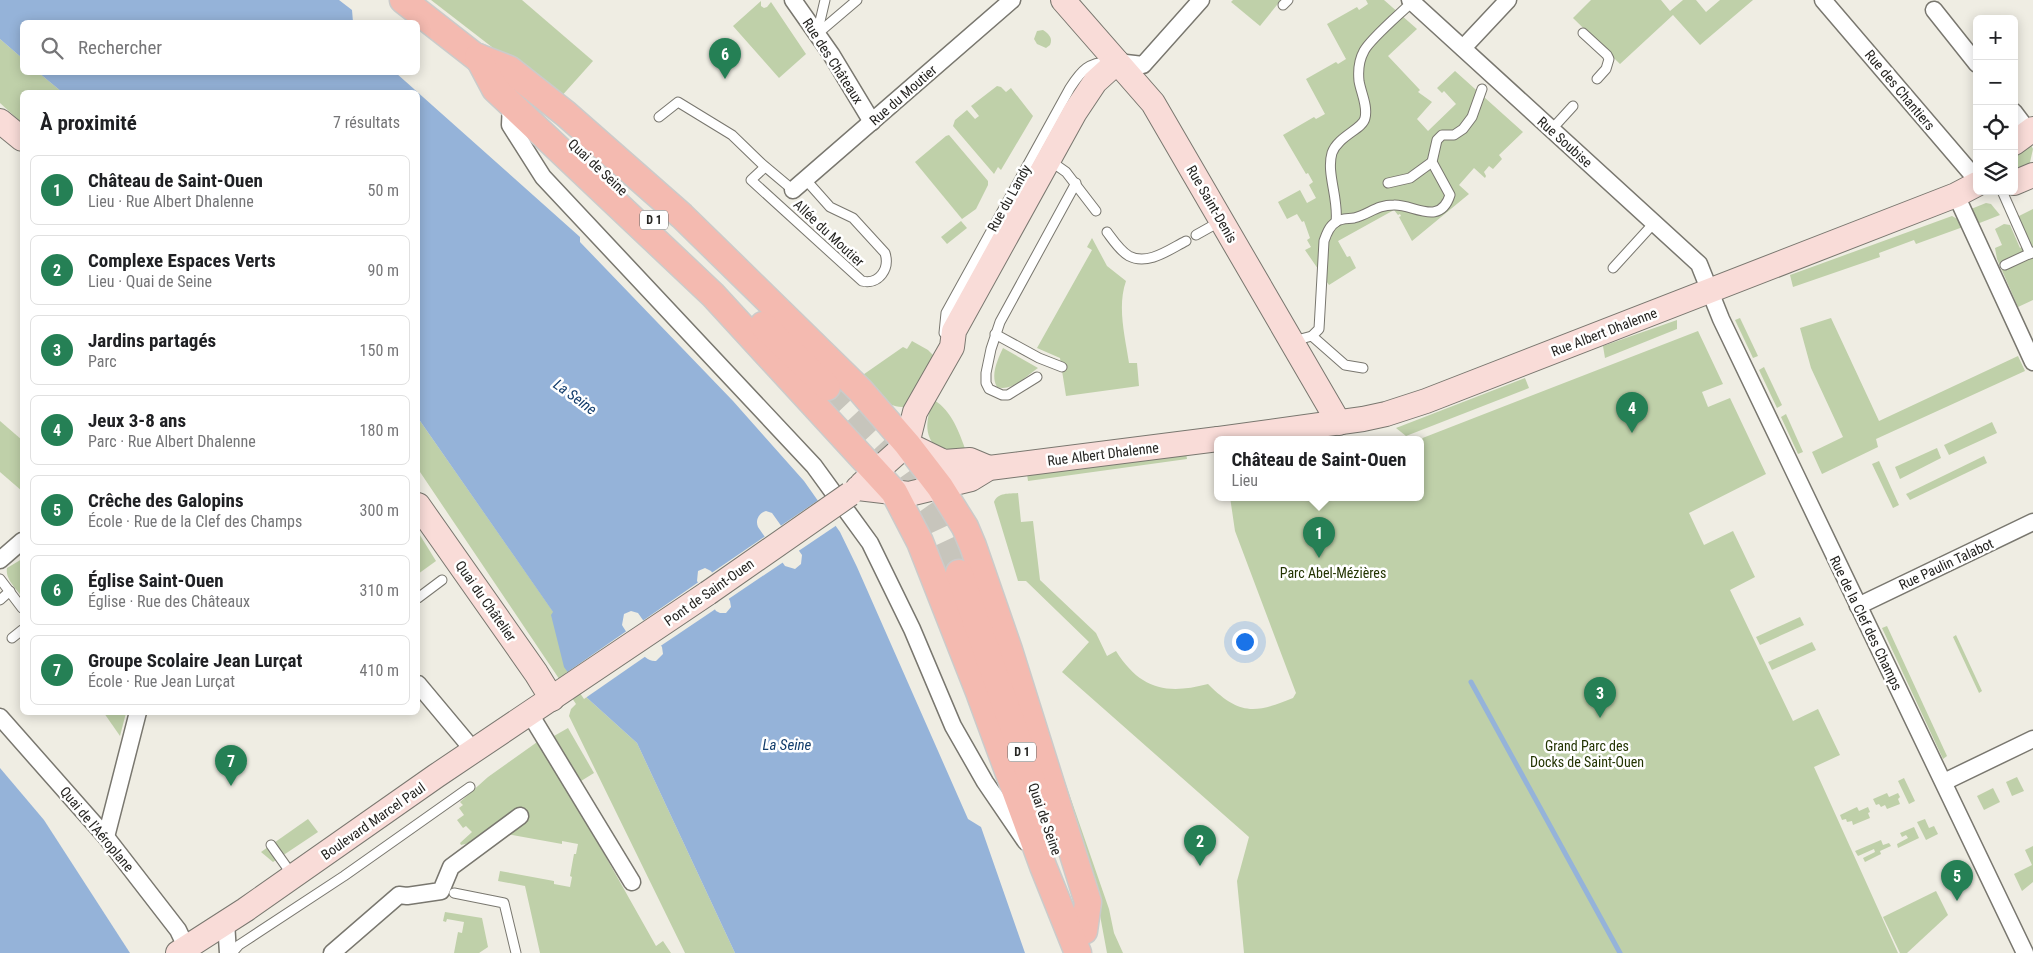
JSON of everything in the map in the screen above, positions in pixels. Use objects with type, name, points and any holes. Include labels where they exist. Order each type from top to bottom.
[{"type":"main road","name":"Quai de Seine","points":[[404,0],[478,57],[614,181],[827,386]]},
{"type":"main road","name":"Rue Saint-Denis","points":[[1063,0],[1153,103],[1222,221],[1302,339],[1339,423]]},
{"type":"main road","points":[[478,57],[495,88],[713,295],[861,484],[894,492],[923,551],[979,692],[1043,866],[1084,946]]},
{"type":"main road","points":[[478,57],[509,69],[566,114],[682,216],[860,390],[907,444],[940,487],[965,527],[1009,650],[1088,902],[1084,946]]},
{"type":"main road","name":"Rue du Landy","points":[[907,444],[915,412],[952,348],[954,331],[1084,96],[1101,75],[1117,62]]},
{"type":"main road","points":[[0,121],[20,137]]},
{"type":"main road","points":[[2018,181],[2033,175]]},
{"type":"main road","name":"Rue Albert Dhalenne","points":[[1241,436],[1339,423],[1386,414],[1426,401],[1956,195],[1973,186]]},
{"type":"main road","name":"Rue Albert Dhalenne","points":[[894,492],[909,494],[940,487],[971,479],[989,468],[1214,440]]},
{"type":"main road","name":"Rue Albert Dhalenne","points":[[907,444],[944,462],[970,460],[989,468]]},
{"type":"main road","name":"Pont de Saint-Ouen","points":[[560,694],[708,593],[861,484],[907,444]]},
{"type":"main road","name":"Quai du Châtelier","points":[[420,508],[536,673],[560,694]]},
{"type":"main road","name":"Quai de Seine","points":[[959,573],[1084,946]]},
{"type":"main road","name":"Boulevard Marcel Paul","points":[[185,951],[474,751],[560,694]]},
{"type":"street","name":"Rue des Châteaux","points":[[793,0],[817,34],[872,122]]},
{"type":"street","name":"Rue du Moutier","points":[[799,185],[1012,0]]},
{"type":"street","name":"Rue du Landy","points":[[1117,62],[1143,65],[1201,0]]},
{"type":"street","points":[[1463,48],[1508,0]]},
{"type":"street","name":"Rue des Chantiers","points":[[1823,0],[1973,175]]},
{"type":"street","name":"Rue Soubise","points":[[1411,1],[1699,264],[1711,291]]},
{"type":"street","points":[[1934,10],[1974,60]]},
{"type":"street","points":[[511,104],[510,125],[543,177],[814,466],[870,544],[912,629],[953,726],[985,782],[1043,866]]},
{"type":"street","points":[[2018,119],[2026,134]]},
{"type":"street","points":[[1956,195],[2033,362]]},
{"type":"street","name":"Rue de la Clef des Champs","points":[[1711,291],[1721,320],[1944,782],[2024,953]]},
{"type":"street","name":"Rue Paulin Talabot","points":[[1858,606],[2033,522]]},
{"type":"street","points":[[0,560],[20,543]]},
{"type":"street","points":[[420,686],[474,751]]},
{"type":"street","points":[[530,714],[632,882]]},
{"type":"street","points":[[106,837],[137,715]]},
{"type":"street","name":"Quai de l'Aéroplane","points":[[0,716],[106,837],[178,930],[185,951]]},
{"type":"street","points":[[1944,782],[2033,739]]},
{"type":"street","points":[[332,953],[399,895],[407,896],[441,891],[451,867],[520,816]]},
{"type":"street","points":[[226,922],[228,953]]},
{"type":"lane","points":[[817,34],[825,0]]},
{"type":"lane","points":[[817,34],[857,0]]},
{"type":"lane","points":[[1336,222],[1338,209],[1331,164],[1332,152],[1341,138],[1361,125],[1366,118],[1358,66],[1364,50],[1411,1]]},
{"type":"lane","points":[[1582,33],[1609,59],[1606,69],[1597,79]]},
{"type":"lane","name":"Rue du Landy","points":[[940,366],[946,313],[1070,88],[1083,70],[1090,65],[1100,62],[1117,62]]},
{"type":"lane","points":[[1388,183],[1410,178],[1432,162],[1438,138],[1442,135],[1454,135],[1469,123],[1482,89]]},
{"type":"lane","name":"Allée du Moutier","points":[[659,117],[678,102],[732,135],[765,167],[799,185],[830,207],[861,221],[885,253],[887,268],[883,274],[868,283],[855,276],[751,180],[765,167]]},
{"type":"lane","points":[[1552,129],[1573,106]]},
{"type":"lane","points":[[1049,160],[1066,172],[1096,211]]},
{"type":"lane","points":[[1362,368],[1345,365],[1302,339],[1319,329],[1324,242],[1328,231],[1336,222],[1368,213],[1378,206],[1395,204],[1423,212],[1438,210],[1447,204],[1450,195],[1432,162]]},
{"type":"lane","points":[[1037,377],[1008,395],[1002,395],[989,389],[986,382],[986,373],[995,334],[1076,183]]},
{"type":"lane","points":[[2004,195],[2031,253],[2005,265]]},
{"type":"lane","points":[[1196,235],[1222,221]]},
{"type":"lane","points":[[1613,268],[1654,222]]},
{"type":"lane","points":[[1107,232],[1122,250],[1135,257],[1154,257],[1186,241]]},
{"type":"lane","points":[[995,334],[1039,358],[1062,367]]},
{"type":"lane","points":[[0,579],[20,605]]},
{"type":"lane","points":[[420,596],[442,580]]},
{"type":"lane","points":[[0,600],[10,591]]},
{"type":"lane","points":[[12,638],[20,632]]},
{"type":"lane","points":[[232,953],[240,945],[344,876],[470,787]]},
{"type":"lane","points":[[271,845],[293,877]]},
{"type":"lane","points":[[454,893],[504,903],[516,953]]},
{"type":"green space","points":[[431,0],[522,0],[593,61],[559,99]]},
{"type":"green space","points":[[1233,0],[1281,0],[1260,26],[1231,2]]},
{"type":"green space","points":[[1366,0],[1384,0],[1417,29],[1388,56],[1420,90],[1418,92],[1432,102],[1417,119],[1428,131],[1456,104],[1444,91],[1442,93],[1437,88],[1455,71],[1523,132],[1499,155],[1502,159],[1493,169],[1489,166],[1484,172],[1485,178],[1474,168],[1459,185],[1469,194],[1412,241],[1399,217],[1401,216],[1400,214],[1398,215],[1394,210],[1338,241],[1347,257],[1350,256],[1356,268],[1329,285],[1305,250],[1311,247],[1307,240],[1310,238],[1304,221],[1302,222],[1297,214],[1287,219],[1278,202],[1300,190],[1307,203],[1316,198],[1309,185],[1313,182],[1308,173],[1306,174],[1283,135],[1314,117],[1316,119],[1325,114],[1306,79],[1336,62],[1338,64],[1346,59],[1327,24],[1357,7],[1359,10],[1368,4]]},
{"type":"green space","points":[[1591,0],[1661,0],[1670,11],[1683,0],[1696,0],[1706,12],[1720,0],[1753,0],[1700,45],[1673,15],[1620,64],[1573,18]]},
{"type":"green space","points":[[761,1],[761,6],[764,8],[771,2],[806,54],[779,78],[733,26]]},
{"type":"green space","points":[[1043,30],[1051,38],[1050,45],[1046,48],[1037,44],[1034,39],[1037,31]]},
{"type":"green space","points":[[0,39],[20,56],[20,75],[41,75],[60,90],[20,90],[20,121],[0,103]]},
{"type":"green space","points":[[997,86],[1006,92],[1011,88],[1033,116],[1001,170],[998,167],[994,174],[953,126],[955,120],[967,110],[975,119],[979,116],[971,106]]},
{"type":"green space","points":[[949,135],[988,181],[988,185],[976,209],[962,219],[915,162]]},
{"type":"green space","points":[[2029,141],[2033,149],[2028,171],[2019,173],[2018,171],[2018,149]]},
{"type":"green space","points":[[1986,203],[1991,204],[2000,215],[1977,224],[1971,209]]},
{"type":"green space","points":[[2033,209],[2033,300],[2018,307],[1997,259],[1995,248],[2002,245],[1995,229],[2004,224],[2010,225],[2020,248],[2028,244],[2017,217]]},
{"type":"green space","points":[[1952,216],[1961,221],[1963,227],[1916,244],[1914,240],[1879,253],[1880,257],[1793,287],[1790,275]]},
{"type":"green space","points":[[961,221],[967,228],[947,244],[941,237]]},
{"type":"green space","points":[[1092,238],[1107,266],[1126,281],[1122,301],[1123,322],[1129,363],[1137,363],[1139,386],[1066,396],[1060,358],[1037,348],[1092,250],[1087,247]]},
{"type":"green space","points":[[1740,318],[1758,356],[1753,358],[1735,320]]},
{"type":"green space","points":[[1831,318],[1879,421],[2018,356],[2025,371],[1876,439],[1878,447],[1822,474],[1812,452],[1843,437],[1811,368],[1800,328]]},
{"type":"green space","points":[[1677,320],[1677,329],[1605,358],[1603,346]]},
{"type":"green space","name":"Grand Parc des Docks de Saint-Ouen","points":[[1698,331],[1723,384],[1702,392],[1708,407],[1730,398],[1766,474],[1689,513],[1704,545],[1733,531],[1755,577],[1730,590],[1793,721],[1818,709],[1840,755],[1814,767],[1898,953],[1244,953],[1237,881],[1249,837],[1062,672],[1089,642],[1026,581],[1018,581],[994,502],[1004,494],[1018,493],[1021,522],[1033,521],[1040,580],[1096,633],[1107,656],[1116,651],[1135,674],[1155,686],[1179,689],[1208,684],[1229,702],[1248,709],[1257,709],[1293,698],[1296,693],[1235,531],[1231,501],[1424,501],[1424,437]]},
{"type":"green space","points":[[912,341],[928,350],[934,356],[908,406],[895,406],[880,399],[857,379],[903,347],[907,349]]},
{"type":"green space","points":[[1003,348],[1038,368],[1013,385],[1003,388],[997,387],[994,377],[997,362]]},
{"type":"green space","points":[[1764,367],[1782,405],[1777,408],[1759,370]]},
{"type":"green space","points":[[1525,378],[1529,388],[1406,436],[1396,428]]},
{"type":"green space","points":[[934,400],[950,416],[958,429],[966,451],[944,451],[933,443],[927,425],[929,412]]},
{"type":"green space","points":[[1786,414],[1803,452],[1798,454],[1781,417]]},
{"type":"green space","points":[[0,421],[20,438],[20,489],[0,472]]},
{"type":"green space","points":[[420,421],[554,613],[585,696],[637,743],[735,953],[685,953],[569,716],[571,709],[576,704],[420,472]]},
{"type":"green space","points":[[1992,422],[1997,433],[1949,455],[1944,445]]},
{"type":"green space","points":[[1937,448],[1941,458],[1900,479],[1895,467]]},
{"type":"green space","points":[[1186,453],[1187,459],[1028,481],[1027,474]]},
{"type":"green space","points":[[1984,456],[1987,463],[1910,500],[1906,494]]},
{"type":"green space","points":[[1879,461],[1899,505],[1893,508],[1872,464]]},
{"type":"green space","points":[[420,535],[436,561],[420,573]]},
{"type":"green space","points":[[20,560],[20,594],[9,580],[7,568]]},
{"type":"green space","points":[[1800,617],[1804,625],[1760,645],[1756,637]]},
{"type":"green space","points":[[1887,626],[1947,756],[1943,759],[1882,628]]},
{"type":"green space","points":[[1956,635],[1982,691],[1979,693],[1953,637]]},
{"type":"green space","points":[[1812,642],[1816,650],[1772,670],[1768,662]]},
{"type":"green space","points":[[105,715],[125,715],[120,736]]},
{"type":"green space","points":[[568,728],[594,773],[581,781],[554,736]]},
{"type":"green space","points":[[540,740],[656,946],[663,941],[671,953],[540,953],[525,886],[498,881],[500,871],[554,881],[554,884],[570,887],[574,854],[576,854],[578,844],[562,841],[562,844],[507,834],[461,845],[460,843],[472,832],[466,826],[463,828],[457,820],[464,815],[459,808],[463,805],[460,802],[488,777]]},
{"type":"green space","points":[[1056,756],[1109,909],[1114,933],[1123,953],[1107,953],[1099,910],[1049,758]]},
{"type":"green space","points":[[2017,777],[2024,791],[2012,796],[2006,782]]},
{"type":"green space","points":[[1904,778],[1915,801],[1909,804],[1898,781]]},
{"type":"green space","points":[[1993,788],[2000,802],[1984,810],[1977,796]]},
{"type":"green space","points":[[1887,793],[1889,797],[1898,793],[1900,804],[1887,809],[1885,805],[1881,807],[1879,804],[1876,805],[1873,799]]},
{"type":"green space","points":[[1857,807],[1859,811],[1868,807],[1870,818],[1853,825],[1852,821],[1842,820],[1840,815]]},
{"type":"green space","points":[[308,819],[318,832],[273,862],[261,852]]},
{"type":"green space","points":[[1925,819],[1929,828],[1934,826],[1938,834],[1926,840],[1917,822]]},
{"type":"green space","points":[[1914,827],[1919,838],[1898,848],[1897,844],[1908,838],[1906,835],[1902,837],[1900,833]]},
{"type":"green space","points":[[1881,840],[1883,845],[1889,843],[1891,846],[1880,851],[1881,854],[1865,862],[1863,858],[1875,852],[1874,849],[1858,856],[1855,851]]},
{"type":"green space","points":[[2033,846],[2033,882],[2022,891],[2014,874],[2032,865],[2025,850]]},
{"type":"green space","points":[[1936,891],[1948,915],[1907,953],[1900,953],[1883,917]]},
{"type":"green space","points":[[445,912],[482,918],[488,947],[479,953],[454,953],[458,932],[462,933],[464,922],[447,919],[446,922],[443,921]]},
{"type":"water","points":[[0,0],[339,0],[352,10],[353,20],[20,20],[20,56],[0,39]]},
{"type":"water","points":[[41,75],[398,75],[415,90],[60,90]]},
{"type":"water","name":"La Seine","points":[[420,95],[580,237],[580,242],[733,401],[804,481],[840,532],[968,819],[981,827],[1025,953],[735,953],[637,743],[585,696],[564,667],[551,615],[553,612],[420,421]],"holes":[[[766,511],[772,513],[802,555],[801,564],[795,569],[785,566],[758,527],[758,517],[761,513]],[[705,568],[711,571],[730,601],[731,607],[726,613],[716,611],[697,581],[698,571]],[[631,611],[638,613],[662,647],[663,654],[656,661],[646,658],[641,653],[622,625],[624,614]]]},
{"type":"water","points":[[0,768],[44,820],[130,953],[0,953]]},
{"type":"pier","points":[[820,499],[837,525],[797,552],[779,527]]},
{"type":"pier","points":[[767,535],[785,561],[727,600],[710,574]]},
{"type":"pier","points":[[700,581],[717,608],[659,647],[641,622]]},
{"type":"pier","points":[[628,630],[646,656],[584,699],[566,673]]},
{"type":"waterway","points":[[1471,682],[1620,953]]},
{"type":"tunnel","points":[[827,387],[884,448],[932,516],[959,573]]},
{"type":"place","name":"Église Saint-Ouen","points":[[725,79]]},
{"type":"place","name":"Jeux 3-8 ans","points":[[1632,433]]},
{"type":"place","name":"Château de Saint-Ouen","points":[[1319,558]]},
{"type":"place","name":"Jardins partagés","points":[[1600,718]]},
{"type":"place","name":"Groupe Scolaire Jean Lurçat","points":[[231,786]]},
{"type":"place","name":"Complexe Espaces Verts","points":[[1200,866]]},
{"type":"place","name":"Crêche des Galopins","points":[[1957,901]]},
{"type":"park label","name":"Parc Abel-Mézières","points":[[1333,573]]}]
